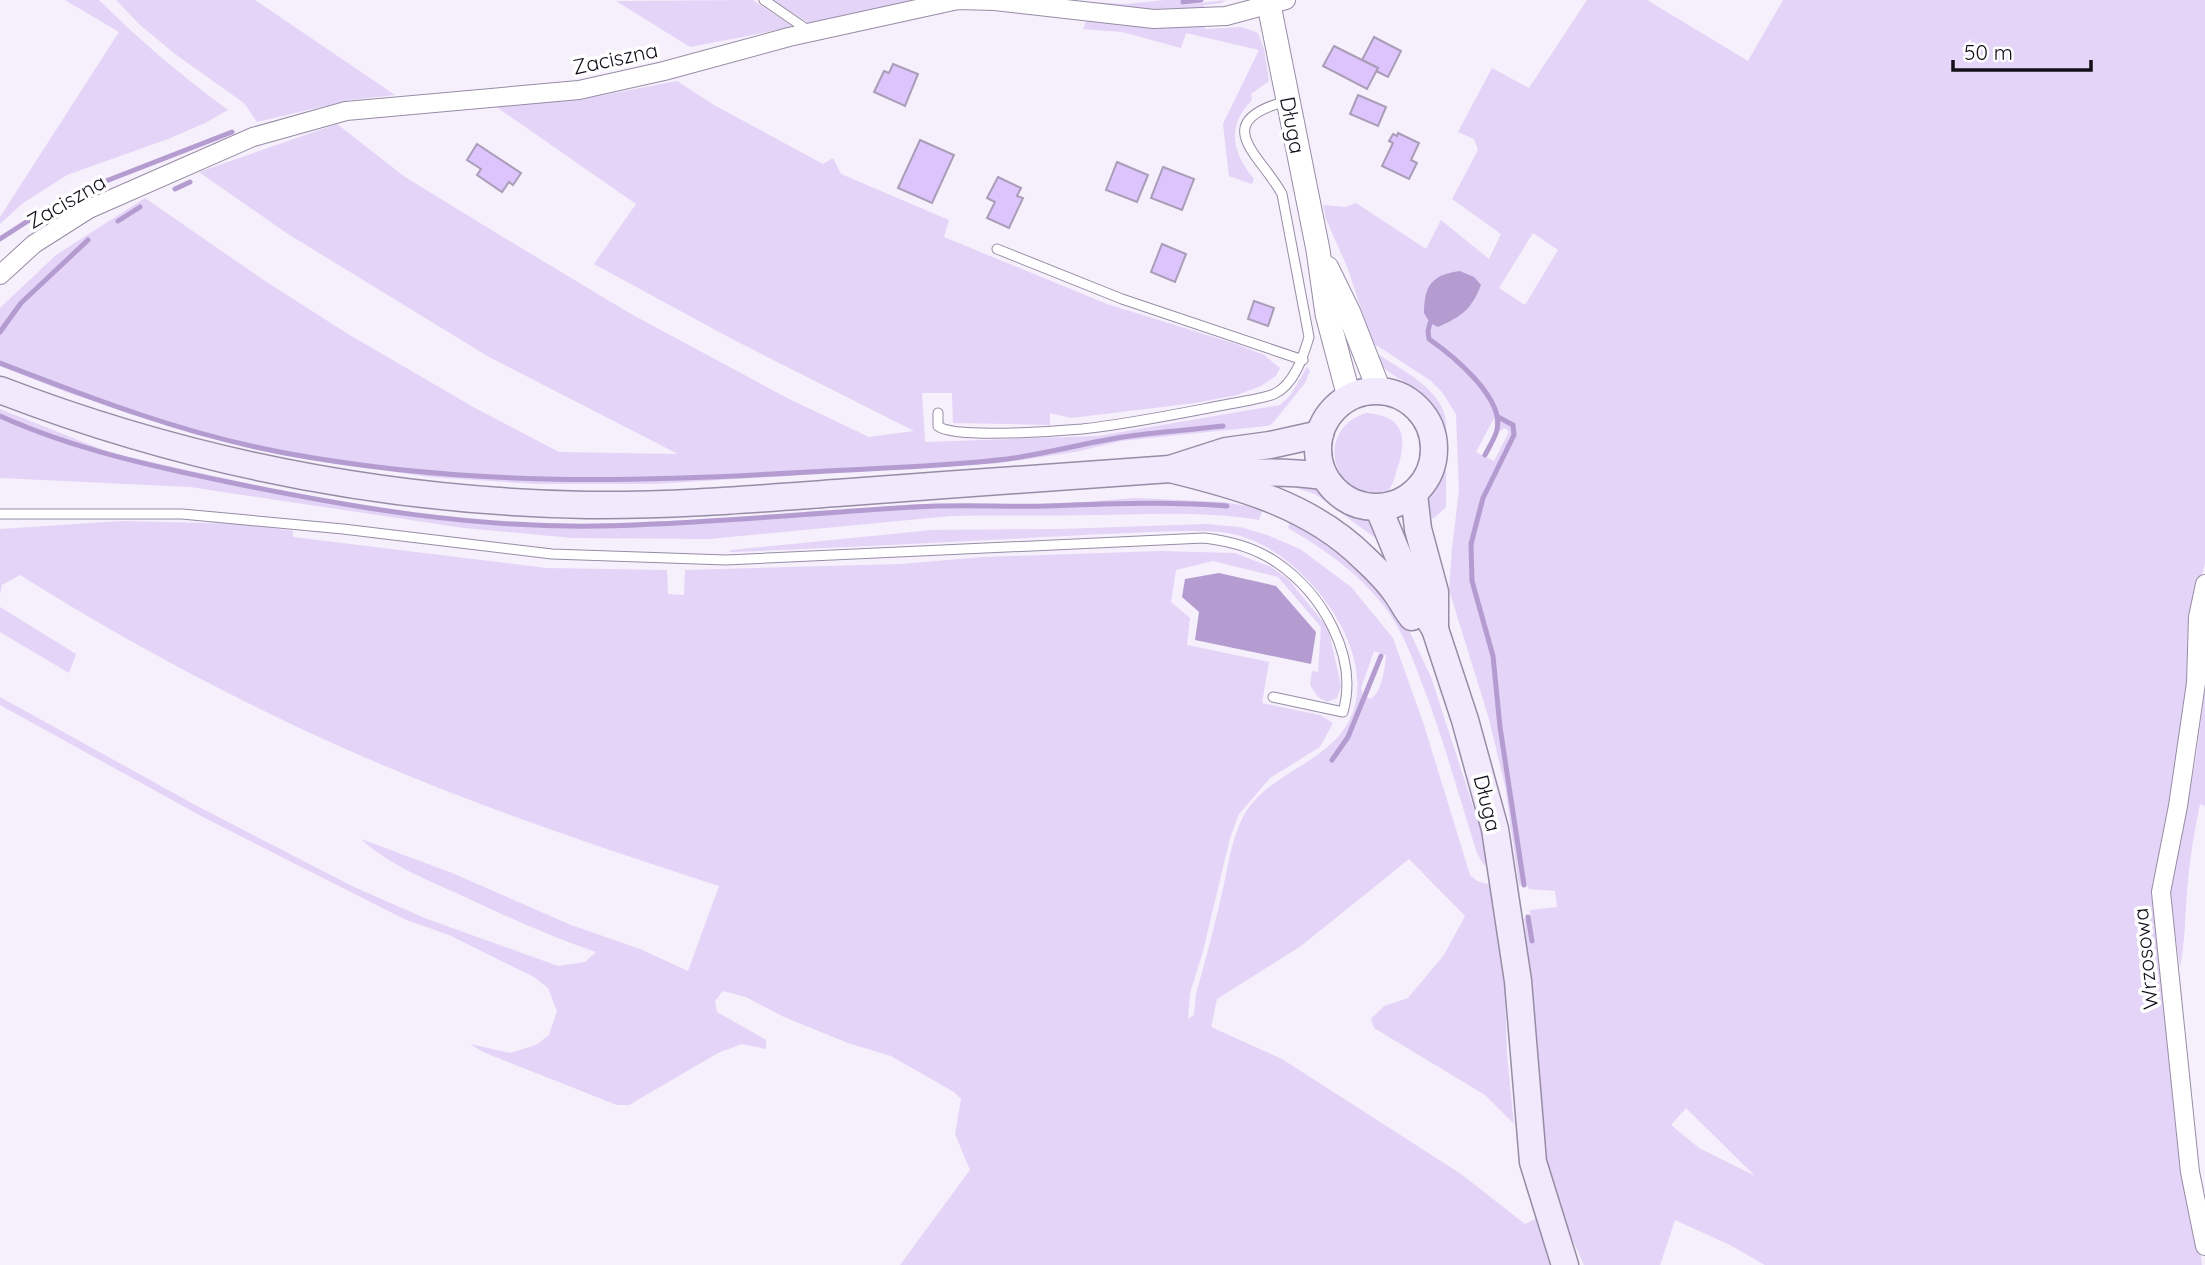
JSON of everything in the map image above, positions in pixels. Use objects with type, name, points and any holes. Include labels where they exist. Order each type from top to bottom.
[{"type":"main road","points":[[0,390],[115,430],[238,464],[358,487],[514,502],[601,505],[713,501],[1170,469],[1226,451],[1320,434]]},
{"type":"main road","points":[[1379,390],[1397,394],[1413,402],[1425,416],[1433,432],[1435,450],[1432,467],[1424,483],[1414,494],[1398,504],[1379,509],[1348,500],[1334,490],[1324,476],[1317,448],[1326,419],[1336,407],[1363,391],[1379,390]]},
{"type":"main road","points":[[1170,469],[1280,503],[1330,529],[1382,576],[1408,613],[1439,640]]},
{"type":"main road","points":[[1206,478],[1237,473],[1285,471],[1324,476]]},
{"type":"main road","name":"Długa","points":[[1414,494],[1418,528],[1435,592],[1439,640]]},
{"type":"main road","name":"Długa","points":[[1379,509],[1414,594],[1439,640],[1465,720],[1495,829],[1518,981],[1533,1162],[1565,1265]]},
{"type":"street","name":"Zaciszna","points":[[0,275],[34,244],[89,209],[253,137],[346,111],[579,90],[664,71],[811,32],[958,0],[995,1],[1154,19],[1226,16],[1275,2]]},
{"type":"street","name":"Długa","points":[[1275,2],[1288,101],[1318,250],[1327,314],[1349,397]]},
{"type":"street","name":"Długa","points":[[1318,250],[1349,313],[1379,390]]},
{"type":"street","name":"Wrzosowa","points":[[2205,584],[2198,617],[2196,683],[2178,806],[2161,892],[2190,1172],[2205,1246]]},
{"type":"lane","points":[[764,0],[811,32]]},
{"type":"lane","points":[[938,413],[938,426],[943,430],[965,433],[1082,429],[1276,394],[1303,360],[1309,337],[1282,194],[1273,178],[1245,143],[1245,131],[1250,120],[1269,106],[1288,101]]},
{"type":"lane","points":[[997,249],[1122,299],[1303,360]]},
{"type":"lane","points":[[0,514],[182,513],[552,554],[726,560],[1190,538],[1226,540],[1250,547],[1276,562],[1299,581],[1333,627],[1341,648],[1346,673],[1343,712],[1273,697]]},
{"type":"shaded area","points":[[65,0],[99,0],[162,58],[228,110],[168,139],[67,175],[23,203],[0,224],[0,217],[119,32]]},
{"type":"shaded area","points":[[116,0],[255,0],[395,95],[350,100],[257,122],[244,103],[175,54],[139,24]]},
{"type":"shaded area","points":[[753,0],[793,27],[690,47],[616,1]]},
{"type":"shaded area","points":[[773,0],[922,0],[810,24]]},
{"type":"shaded area","points":[[1184,0],[1183,5],[1226,0],[1204,5],[1204,10],[1171,13],[1092,7],[1093,2],[1125,4]]},
{"type":"shaded area","points":[[1587,0],[1647,0],[1748,61],[1783,0],[2205,0],[2205,563],[2192,618],[2189,683],[2161,849],[2152,885],[2202,1265],[1765,1265],[1730,1245],[1675,1220],[1660,1265],[1584,1265],[1553,1197],[1546,1168],[1524,918],[1530,917],[1530,910],[1557,907],[1555,891],[1529,889],[1526,883],[1519,885],[1505,786],[1489,719],[1449,590],[1459,490],[1456,414],[1442,392],[1431,381],[1373,345],[1323,205],[1346,207],[1356,203],[1426,249],[1441,220],[1489,259],[1501,234],[1452,199],[1478,150],[1474,139],[1458,132],[1492,68],[1529,88]],"holes":[[[1533,233],[1558,250],[1525,305],[1499,288]],[[1494,418],[1495,428],[1500,431],[1505,428],[1509,432],[1494,461],[1476,452]],[[1686,1108],[1755,1176],[1699,1148],[1671,1125]]]},
{"type":"shaded area","points":[[1087,19],[1204,24],[1205,29],[1242,27],[1258,33],[1264,49],[1269,81],[1251,94],[1252,100],[1235,129],[1237,149],[1254,179],[1252,184],[1229,176],[1223,124],[1259,50],[1186,33],[1181,48],[1122,32],[1083,29]]},
{"type":"shaded area","points":[[677,81],[714,105],[823,164],[833,158],[841,174],[949,220],[944,237],[1107,304],[1236,344],[1264,355],[1280,368],[1276,376],[1261,386],[1237,395],[1195,403],[1071,418],[1050,413],[1050,425],[953,423],[952,393],[922,393],[925,442],[1098,436],[1280,405],[1290,396],[1307,367],[1310,371],[1305,383],[1272,424],[1267,426],[1121,441],[1075,452],[1000,463],[655,484],[536,484],[430,477],[287,456],[190,433],[66,392],[0,366],[0,308],[56,255],[145,198],[262,279],[348,334],[475,408],[559,452],[678,454],[489,357],[288,234],[199,172],[337,124],[405,177],[498,234],[631,314],[787,398],[869,437],[914,431],[732,339],[594,264],[636,204],[495,106],[583,99]]},
{"type":"shaded area","points":[[1460,271],[1474,277],[1481,285],[1465,311],[1438,327],[1430,323],[1424,313],[1428,288],[1443,275]]},
{"type":"shaded area","points":[[1376,353],[1412,376],[1435,396],[1446,421],[1445,435],[1427,397],[1378,363]]},
{"type":"shaded area","points":[[0,409],[111,453],[316,499],[449,518],[558,525],[750,518],[917,504],[1058,504],[1134,498],[1224,502],[1263,509],[1259,520],[1178,514],[951,516],[709,539],[573,538],[464,528],[190,487],[0,478]]},
{"type":"shaded area","points":[[1366,413],[1390,419],[1401,432],[1400,462],[1390,489],[1381,495],[1363,492],[1350,484],[1340,473],[1335,460],[1335,446],[1340,433],[1350,421]]},
{"type":"shaded area","points":[[1446,455],[1446,507],[1434,518],[1428,518],[1427,501]]},
{"type":"shaded area","points":[[1296,480],[1317,488],[1337,505],[1367,521],[1379,536],[1374,537],[1315,494],[1296,488]]},
{"type":"shaded area","points":[[1291,515],[1362,567],[1406,624],[1431,677],[1484,840],[1490,867],[1483,864],[1477,853],[1431,706],[1400,630],[1379,600],[1356,576],[1330,555],[1288,528]]},
{"type":"shaded area","points":[[122,521],[245,524],[293,531],[293,537],[546,568],[667,570],[668,594],[684,595],[685,570],[901,564],[983,557],[1160,551],[1235,553],[1271,567],[1288,579],[1328,628],[1341,686],[1337,698],[1327,702],[1318,697],[1310,685],[1312,671],[1318,672],[1321,627],[1278,577],[1213,561],[1176,570],[1171,602],[1190,618],[1187,645],[1269,662],[1262,703],[1320,715],[1333,723],[1320,747],[1270,778],[1239,814],[1230,838],[1190,993],[1188,1019],[1194,1015],[1196,994],[1231,852],[1243,817],[1269,787],[1333,742],[1354,709],[1357,682],[1353,655],[1342,627],[1305,577],[1282,557],[1257,542],[1213,531],[1136,532],[730,552],[932,530],[1206,524],[1240,527],[1300,549],[1351,587],[1393,638],[1424,725],[1470,875],[1477,881],[1491,885],[1504,956],[1507,1055],[1514,1124],[1485,1095],[1374,1028],[1371,1019],[1384,1006],[1408,998],[1444,955],[1465,916],[1409,859],[1301,946],[1217,999],[1211,1027],[1282,1059],[1461,1174],[1525,1224],[1539,1217],[1551,1265],[900,1265],[970,1170],[955,1134],[961,1099],[954,1092],[891,1056],[848,1043],[784,1017],[746,997],[723,991],[715,1001],[717,1012],[766,1040],[766,1049],[742,1044],[718,1053],[629,1105],[617,1105],[483,1052],[470,1044],[510,1053],[536,1045],[549,1035],[557,1011],[548,988],[534,977],[449,935],[404,919],[203,817],[0,705],[0,697],[197,806],[354,887],[427,919],[558,966],[585,962],[596,952],[424,879],[397,865],[361,839],[452,873],[571,925],[640,949],[688,971],[719,886],[509,815],[338,745],[198,678],[20,575],[2,585],[0,595],[0,529]],"holes":[[[1374,651],[1386,655],[1378,691],[1371,699],[1363,696],[1361,688]]]},
{"type":"shaded area","points":[[1219,573],[1276,586],[1316,632],[1311,664],[1195,640],[1199,612],[1182,597],[1185,579]]},
{"type":"shaded area","points":[[0,607],[76,654],[69,673],[0,632]]},
{"type":"shaded area","points":[[2205,688],[2205,806],[2200,804],[2192,848],[2180,968],[2170,896],[2196,757]]},
{"type":"building","points":[[1374,37],[1401,51],[1388,77],[1362,60]]},
{"type":"building","points":[[1334,46],[1378,68],[1367,89],[1323,66]]},
{"type":"building","points":[[893,64],[918,74],[905,106],[874,92],[884,71],[889,73]]},
{"type":"building","points":[[1358,95],[1386,107],[1378,126],[1350,114]]},
{"type":"building","points":[[1398,133],[1419,143],[1411,160],[1417,163],[1409,179],[1382,166],[1393,143],[1389,141],[1393,134],[1397,136]]},
{"type":"building","points":[[920,140],[954,155],[932,203],[898,188]]},
{"type":"building","points":[[477,144],[521,173],[513,185],[509,182],[502,192],[477,175],[481,169],[467,160]]},
{"type":"building","points":[[1117,162],[1148,175],[1137,202],[1106,190]]},
{"type":"building","points":[[1163,167],[1194,179],[1182,210],[1151,198]]},
{"type":"building","points":[[998,177],[1021,188],[1017,196],[1023,198],[1009,228],[987,218],[995,202],[987,198]]},
{"type":"building","points":[[1162,244],[1186,254],[1175,282],[1151,272]]},
{"type":"building","points":[[1254,301],[1274,308],[1268,326],[1248,319]]},
{"type":"waterway","points":[[1183,2],[1201,0]]},
{"type":"waterway","points":[[0,239],[48,208],[88,188],[232,132]]},
{"type":"waterway","points":[[175,189],[190,182]]},
{"type":"waterway","points":[[118,221],[140,207]]},
{"type":"waterway","points":[[0,332],[21,303],[88,240]]},
{"type":"waterway","points":[[1430,323],[1429,339],[1475,378],[1493,405],[1497,430],[1485,455]]},
{"type":"waterway","points":[[0,363],[141,415],[248,445],[351,464],[482,476],[611,480],[932,466],[1007,459],[1123,437],[1223,426]]},
{"type":"waterway","points":[[0,416],[85,447],[204,477],[369,508],[506,524],[638,525],[948,506],[1159,503],[1227,506]]},
{"type":"waterway","points":[[1498,417],[1513,425],[1514,435],[1483,498],[1471,544],[1472,581],[1493,656],[1500,727],[1524,885]]},
{"type":"waterway","points":[[1332,760],[1348,737],[1381,656]]},
{"type":"waterway","points":[[1528,917],[1532,941]]}]
